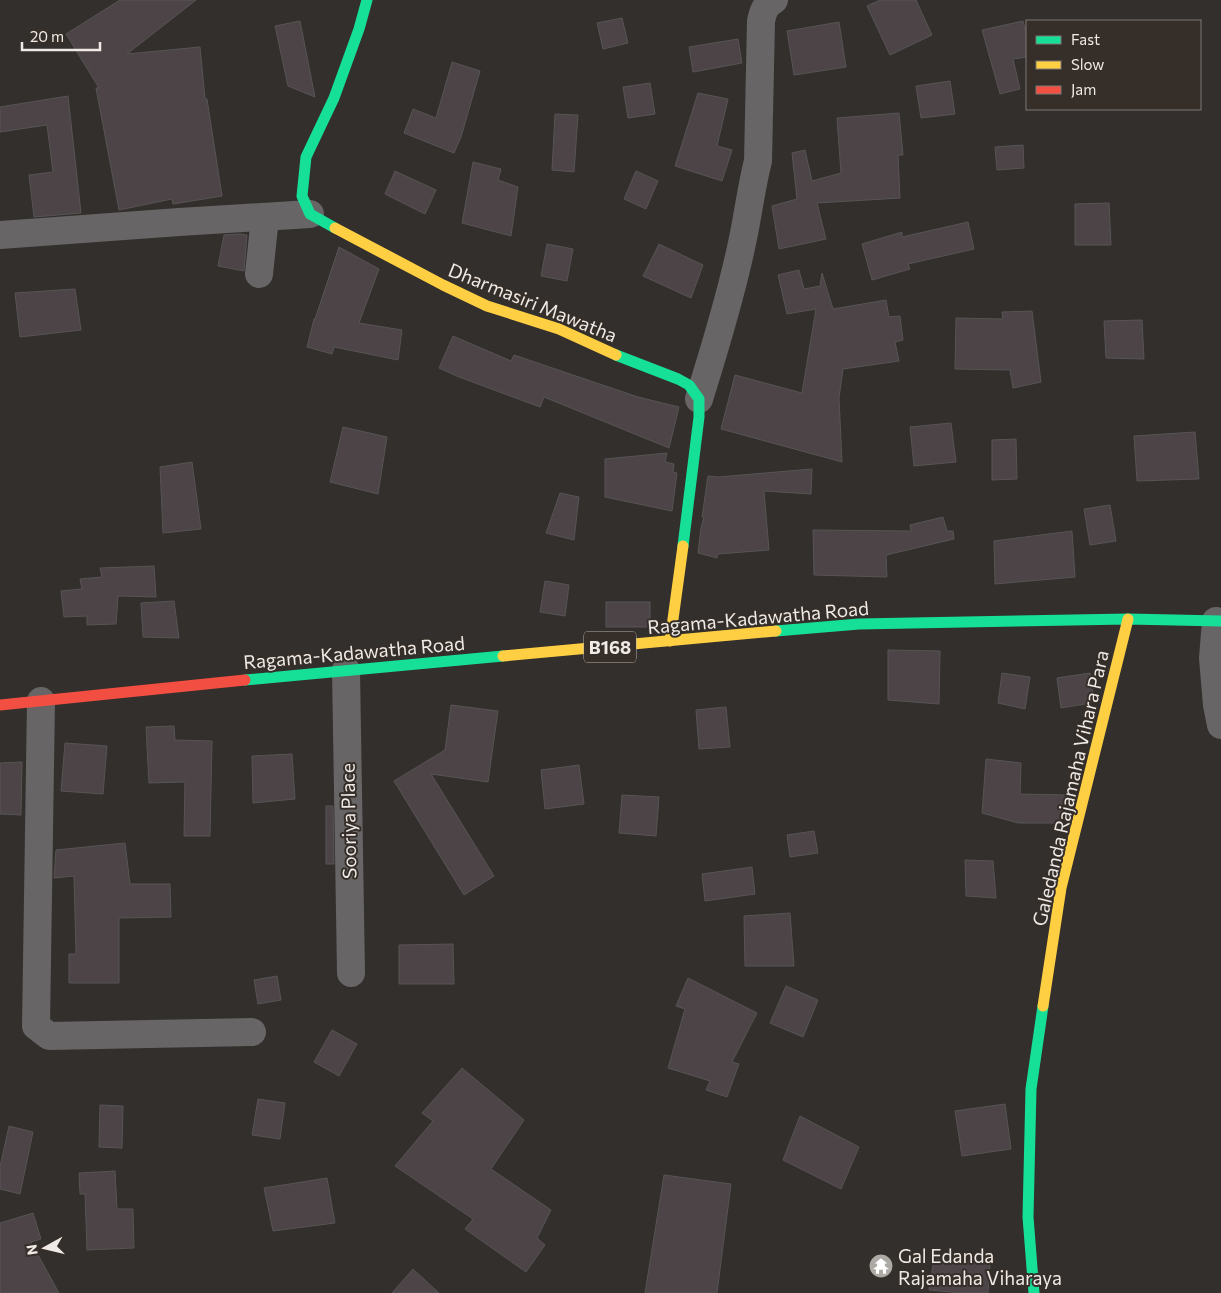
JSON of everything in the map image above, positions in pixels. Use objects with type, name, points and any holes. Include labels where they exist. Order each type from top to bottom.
[{"type":"street","points":[[0,235],[310,214],[302,196],[306,157],[334,98],[359,29],[367,0]]},
{"type":"street","points":[[670,641],[694,461],[699,399],[742,244],[758,161],[761,21],[764,10],[774,0]]},
{"type":"street","name":"Dharmasiri Mawatha","points":[[310,214],[443,285],[487,306],[559,329],[619,356],[678,379],[689,385],[699,399]]},
{"type":"street","points":[[259,274],[265,217]]},
{"type":"street","name":"Ragama-Kadawatha Road","points":[[0,705],[346,670],[859,624],[1128,619],[1219,621]]},
{"type":"street","name":"Galedanda Rajamaha Vihara Para","points":[[1034,1293],[1028,1217],[1031,1089],[1061,888],[1128,619]]},
{"type":"street","points":[[1219,621],[1213,658],[1216,705],[1221,725]]},
{"type":"street","name":"Sooriya Place","points":[[346,670],[351,973]]},
{"type":"street","points":[[41,701],[36,1026],[49,1036],[252,1032]]},
{"type":"building","points":[[120,0],[196,0],[127,54],[200,47],[205,99],[207,99],[222,196],[173,204],[172,199],[119,210],[96,88],[99,88],[66,34]]},
{"type":"building","points":[[880,0],[916,0],[932,35],[890,55],[867,6]]},
{"type":"building","points":[[622,18],[628,43],[603,49],[597,23]]},
{"type":"building","points":[[300,21],[315,97],[288,86],[275,26]]},
{"type":"building","points":[[1023,21],[1026,32],[1026,57],[1013,59],[1020,89],[1000,94],[982,30]]},
{"type":"building","points":[[839,22],[846,67],[794,75],[787,31]]},
{"type":"building","points":[[738,39],[742,63],[693,72],[689,47]]},
{"type":"building","points":[[452,62],[480,71],[461,137],[454,153],[404,133],[413,109],[436,118]]},
{"type":"building","points":[[950,81],[955,114],[921,118],[916,86]]},
{"type":"building","points":[[650,83],[655,114],[628,118],[623,87]]},
{"type":"building","points":[[698,93],[728,99],[717,146],[732,150],[722,181],[675,166]]},
{"type":"building","points":[[68,96],[81,213],[34,217],[29,175],[53,172],[47,125],[0,132],[0,107]]},
{"type":"building","points":[[899,113],[903,155],[898,155],[900,198],[817,203],[826,239],[779,249],[772,206],[797,199],[792,153],[805,150],[812,181],[841,173],[837,118]]},
{"type":"building","points":[[555,114],[578,115],[574,172],[552,170]]},
{"type":"building","points":[[1023,145],[1024,168],[997,170],[995,147]]},
{"type":"building","points":[[473,162],[501,169],[498,180],[518,187],[511,236],[462,223]]},
{"type":"building","points":[[395,171],[436,190],[425,214],[385,194]]},
{"type":"building","points":[[636,171],[658,181],[646,209],[624,199]]},
{"type":"building","points":[[1109,203],[1111,245],[1075,245],[1075,204]]},
{"type":"building","points":[[968,222],[974,249],[908,264],[910,269],[872,280],[862,244],[902,232],[902,237]]},
{"type":"building","points":[[224,235],[247,235],[244,271],[218,266]]},
{"type":"building","points":[[547,244],[573,249],[567,281],[541,276]]},
{"type":"building","points":[[659,244],[703,265],[691,298],[643,276]]},
{"type":"building","points":[[339,247],[379,269],[359,323],[402,330],[398,360],[334,347],[332,354],[307,347],[314,319]]},
{"type":"building","points":[[799,270],[804,289],[820,286],[822,273],[833,309],[886,300],[889,317],[900,316],[903,340],[895,342],[899,361],[843,369],[839,398],[842,462],[721,429],[735,375],[802,393],[816,309],[787,314],[778,275]]},
{"type":"building","points":[[75,289],[81,330],[20,337],[15,293]]},
{"type":"building","points":[[1032,311],[1041,382],[1013,388],[1010,370],[955,369],[956,318],[1003,319],[1002,312]]},
{"type":"building","points":[[1142,320],[1144,359],[1106,358],[1104,321]]},
{"type":"building","points":[[453,336],[511,361],[514,355],[638,397],[679,407],[669,448],[544,397],[540,407],[439,368]]},
{"type":"building","points":[[951,423],[956,462],[914,466],[910,427]]},
{"type":"building","points":[[343,427],[387,437],[378,494],[330,482]]},
{"type":"building","points":[[1195,432],[1199,479],[1137,481],[1134,436]]},
{"type":"building","points":[[1016,439],[1017,479],[992,480],[992,440]]},
{"type":"building","points":[[667,453],[665,462],[674,464],[673,472],[677,473],[672,511],[605,497],[605,459]]},
{"type":"building","points":[[192,462],[201,529],[163,533],[160,467]]},
{"type":"building","points":[[812,469],[811,494],[764,491],[769,550],[718,554],[717,558],[698,553],[708,476],[718,477]]},
{"type":"building","points":[[560,493],[579,497],[574,540],[546,533]]},
{"type":"building","points":[[1110,505],[1116,541],[1090,545],[1084,509]]},
{"type":"building","points":[[943,517],[947,531],[953,531],[954,539],[886,555],[887,577],[814,575],[813,530],[911,531],[910,525]]},
{"type":"building","points":[[1072,531],[1075,577],[995,584],[994,541]]},
{"type":"building","points":[[154,566],[156,597],[118,596],[116,624],[87,625],[87,616],[64,617],[61,591],[82,589],[80,579],[102,577],[100,568]]},
{"type":"building","points":[[545,581],[569,585],[565,616],[540,612]]},
{"type":"building","points":[[174,601],[179,638],[143,637],[141,603]]},
{"type":"building","points":[[606,602],[650,602],[650,627],[606,627]]},
{"type":"building","points":[[888,650],[940,651],[939,704],[888,700]]},
{"type":"building","points":[[1002,673],[1030,677],[1025,709],[998,703]]},
{"type":"building","points":[[1090,673],[1093,694],[1091,703],[1061,708],[1057,678]]},
{"type":"building","points":[[451,705],[498,711],[488,782],[431,774],[494,876],[464,895],[394,781],[445,750]]},
{"type":"building","points":[[726,707],[730,747],[699,749],[696,710]]},
{"type":"building","points":[[174,726],[175,740],[212,741],[210,836],[184,836],[185,782],[149,783],[146,727]]},
{"type":"building","points":[[65,743],[107,746],[103,794],[61,791]]},
{"type":"building","points":[[292,754],[295,799],[253,803],[252,756]]},
{"type":"building","points":[[986,759],[1021,763],[1020,794],[1067,795],[1061,823],[1018,823],[982,813]]},
{"type":"building","points":[[22,762],[21,815],[0,814],[0,763]]},
{"type":"building","points":[[579,765],[584,804],[545,809],[541,770]]},
{"type":"building","points":[[622,795],[659,797],[656,836],[619,833]]},
{"type":"building","points":[[326,806],[333,806],[334,864],[326,864]]},
{"type":"building","points":[[814,831],[818,853],[790,857],[787,835]]},
{"type":"building","points":[[125,843],[130,884],[170,884],[171,917],[119,918],[119,983],[69,983],[69,954],[76,954],[74,876],[54,878],[56,850]]},
{"type":"building","points":[[965,860],[993,861],[996,898],[966,896]]},
{"type":"building","points":[[752,867],[755,894],[705,901],[702,874]]},
{"type":"building","points":[[790,913],[794,966],[745,966],[744,916]]},
{"type":"building","points":[[453,944],[454,984],[399,984],[399,945]]},
{"type":"building","points":[[277,976],[281,1000],[258,1004],[254,980]]},
{"type":"building","points":[[688,978],[757,1013],[732,1062],[739,1064],[727,1097],[706,1090],[710,1081],[668,1068],[685,1009],[676,1006]]},
{"type":"building","points":[[786,986],[818,1000],[803,1037],[770,1023]]},
{"type":"building","points":[[332,1030],[357,1044],[339,1076],[314,1062]]},
{"type":"building","points":[[462,1068],[524,1120],[491,1169],[551,1210],[537,1238],[545,1245],[526,1272],[465,1229],[473,1219],[395,1166],[433,1121],[422,1113]]},
{"type":"building","points":[[258,1099],[285,1103],[280,1139],[252,1135]]},
{"type":"building","points":[[1005,1104],[1011,1149],[962,1156],[955,1111]]},
{"type":"building","points":[[100,1105],[123,1106],[122,1148],[99,1147]]},
{"type":"building","points":[[800,1116],[859,1147],[841,1189],[783,1160]]},
{"type":"building","points":[[9,1126],[33,1132],[20,1194],[0,1189],[0,1167]]},
{"type":"building","points":[[115,1171],[117,1209],[133,1209],[134,1248],[87,1250],[85,1194],[80,1194],[79,1173]]},
{"type":"building","points":[[664,1175],[731,1184],[717,1293],[645,1293]]},
{"type":"building","points":[[327,1178],[335,1223],[273,1231],[264,1188]]},
{"type":"building","points":[[33,1213],[41,1239],[31,1242],[59,1293],[0,1293],[0,1223]]},
{"type":"building","points":[[934,1259],[990,1263],[988,1293],[929,1290]]},
{"type":"building","points":[[413,1269],[439,1293],[392,1293]]},
{"type":"traffic: fast","points":[[335,228],[310,214],[302,196],[306,157],[334,98],[359,29],[367,0]]},
{"type":"traffic: fast","points":[[616,355],[678,379],[689,385],[699,399],[699,417],[683,546]]},
{"type":"traffic: fast","points":[[776,631],[859,624],[1128,619],[1221,621]]},
{"type":"traffic: fast","points":[[245,680],[503,656]]},
{"type":"traffic: fast","points":[[1034,1293],[1028,1217],[1031,1089],[1043,1006]]},
{"type":"traffic: slow","points":[[335,228],[487,306],[559,329],[616,355]]},
{"type":"traffic: slow","points":[[670,641],[683,546]]},
{"type":"traffic: slow","points":[[1043,1006],[1061,888],[1128,619]]},
{"type":"traffic: slow","points":[[503,656],[776,631]]},
{"type":"traffic: jam","points":[[0,705],[245,680]]},
{"type":"place","name":"Gal Edanda Rajamaha Viharaya","points":[[881,1266]]}]
